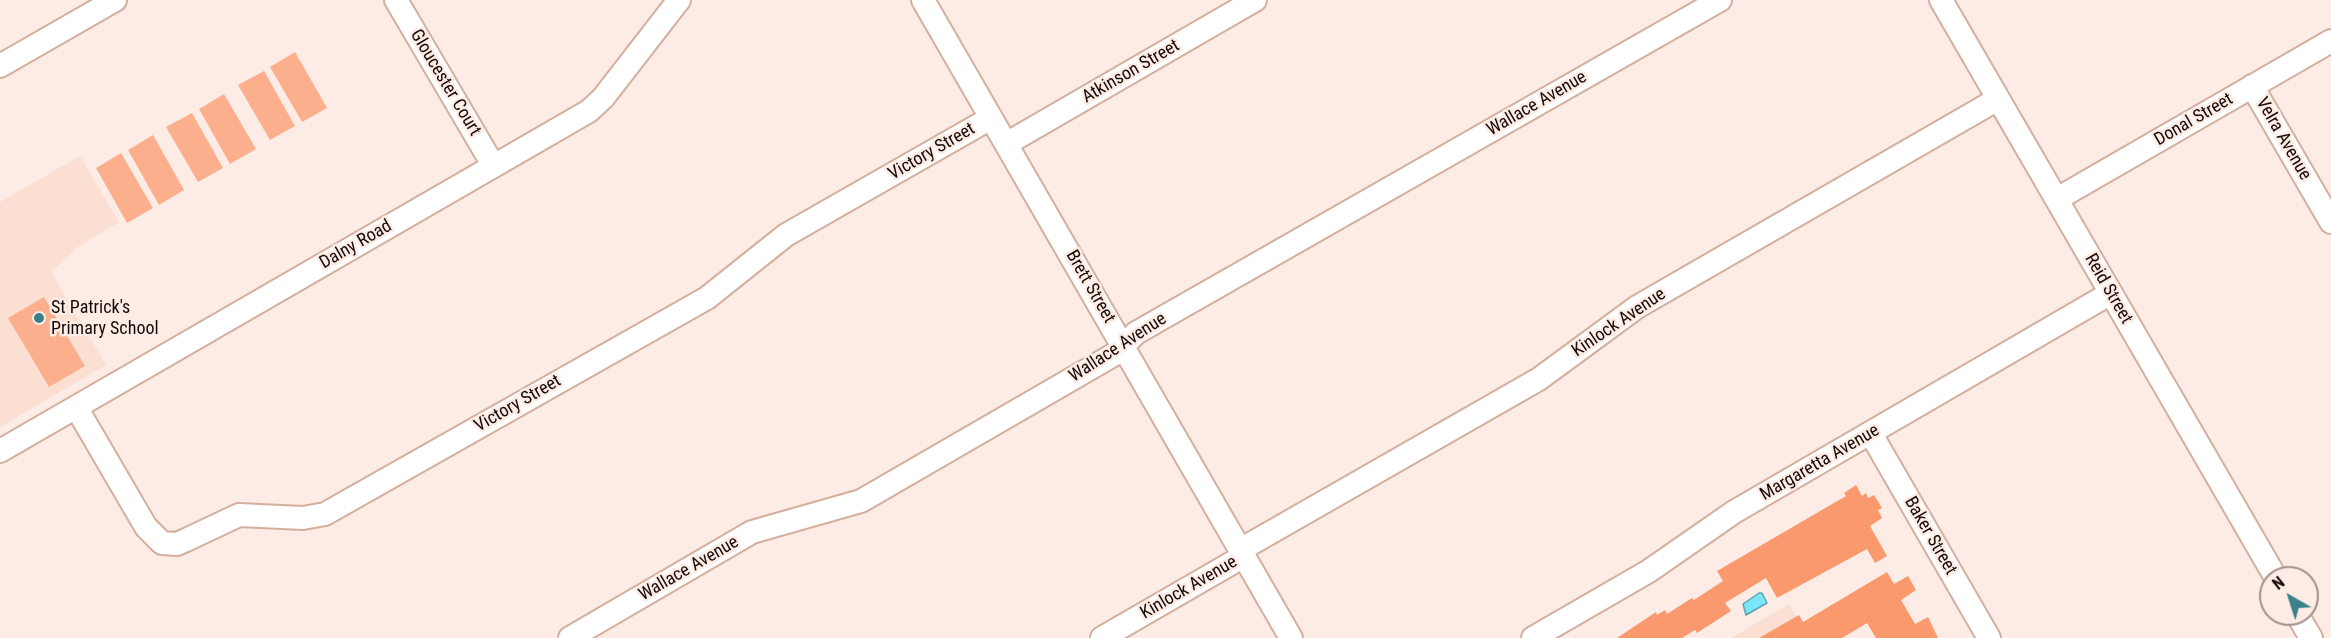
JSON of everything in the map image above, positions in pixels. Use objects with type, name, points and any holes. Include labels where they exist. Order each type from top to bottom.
[{"type":"street","points":[[0,66],[115,0]]},
{"type":"street","name":"Gloucester Court","points":[[396,0],[493,165]]},
{"type":"street","name":"Dalny Road","points":[[0,451],[597,105],[679,0]]},
{"type":"street","name":"Brett Street","points":[[923,0],[1291,638]]},
{"type":"street","name":"Atkinson Street","points":[[1006,144],[1255,0]]},
{"type":"street","name":"Wallace Avenue","points":[[570,638],[752,532],[861,501],[1115,354],[1136,333],[1720,0]]},
{"type":"street","name":"Reid Street","points":[[1941,0],[2269,566]]},
{"type":"street","name":"Donal Street","points":[[2057,199],[2331,41]]},
{"type":"street","name":"Velra Avenue","points":[[2252,86],[2331,222]]},
{"type":"street","name":"Kinlock Avenue","points":[[1102,638],[1539,379],[1637,307],[1998,99]]},
{"type":"street","name":"Victory Street","points":[[76,407],[146,527],[162,543],[177,544],[239,515],[303,518],[325,514],[707,298],[786,235],[991,118]]},
{"type":"street","name":"Margaretta Avenue","points":[[1533,638],[1649,571],[1734,512],[2111,293]]},
{"type":"street","name":"Baker Street","points":[[1871,434],[1989,638]]},
{"type":"shaded area","points":[[295,52],[327,108],[302,122],[270,67]]},
{"type":"shaded area","points":[[264,71],[295,126],[270,140],[238,85]]},
{"type":"shaded area","points":[[224,94],[256,149],[230,164],[199,109]]},
{"type":"shaded area","points":[[192,113],[223,168],[198,182],[166,127]]},
{"type":"shaded area","points":[[153,135],[184,190],[159,205],[128,150]]},
{"type":"shaded area","points":[[121,153],[153,208],[127,223],[96,168]]},
{"type":"shaded area","name":"St Patrick's Primary School","points":[[80,156],[119,222],[78,247],[51,272],[106,365],[0,427],[0,202]]},
{"type":"shaded area","points":[[44,297],[85,366],[49,387],[8,318]]},
{"type":"shaded area","points":[[1789,604],[1808,638],[1731,638]]},
{"type":"water","points":[[1762,593],[1767,603],[1746,615],[1743,604]]},
{"type":"building","points":[[1856,485],[1862,496],[1866,493],[1868,498],[1874,495],[1882,508],[1878,510],[1882,518],[1870,526],[1887,556],[1875,563],[1867,549],[1777,598],[1766,578],[1725,603],[1731,611],[1697,633],[1695,630],[1682,638],[1617,638],[1656,612],[1657,615],[1665,610],[1667,614],[1692,598],[1694,600],[1723,581],[1717,571],[1846,496],[1844,493]]},
{"type":"building","points":[[1887,572],[1894,584],[1908,576],[1916,590],[1901,600],[1915,624],[1928,617],[1938,638],[1876,638],[1867,623],[1842,638],[1759,638],[1799,615],[1803,622]]},
{"type":"place","name":"St Patrick's Primary School","points":[[39,318]]}]
